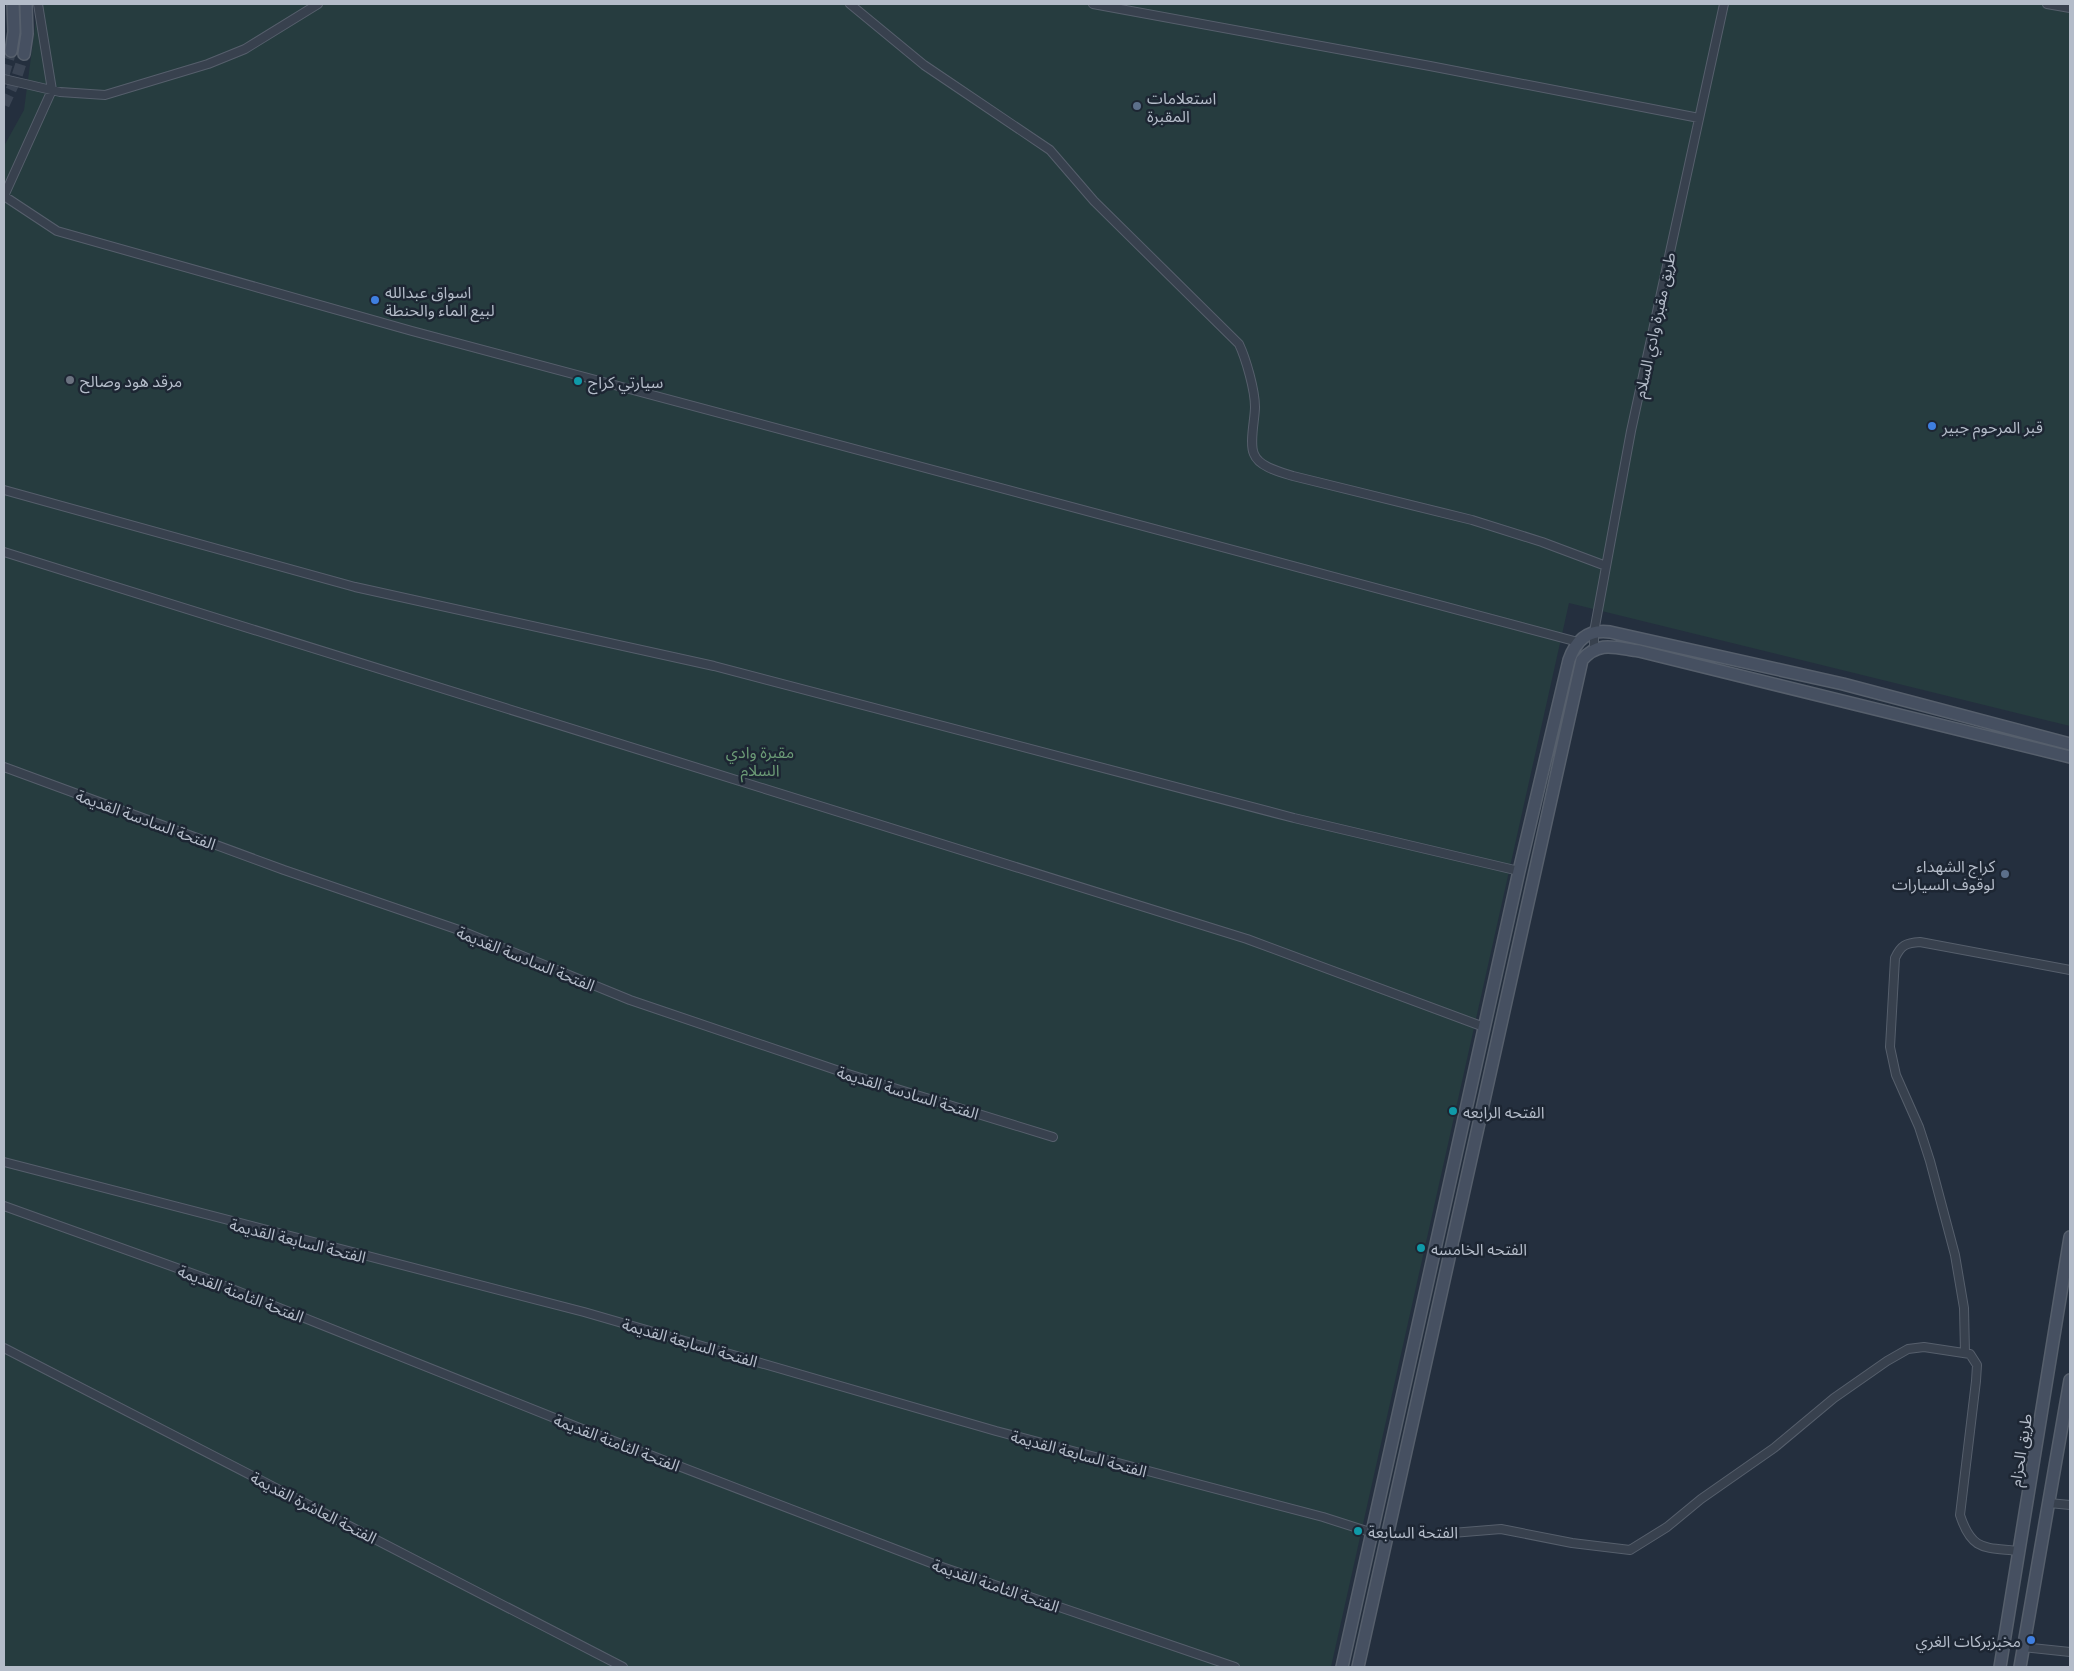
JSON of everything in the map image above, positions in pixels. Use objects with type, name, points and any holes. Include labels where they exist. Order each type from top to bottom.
[{"type":"street","points":[[11,51],[14,32],[13,4]]},
{"type":"street","points":[[24,54],[27,34],[26,4]]},
{"type":"street","points":[[38,4],[52,90],[4,196],[57,231],[421,334],[1578,642],[1593,649]]},
{"type":"street","points":[[4,79],[52,90],[105,95],[208,64],[245,49],[318,4]]},
{"type":"street","points":[[850,4],[924,65],[1050,150],[1094,200],[1239,344],[1245,356],[1254,394],[1253,452],[1259,461],[1274,470],[1293,476],[1507,530],[1606,566]]},
{"type":"street","points":[[1093,4],[1411,62],[1699,118]]},
{"type":"street","name":"طريق مقبرة وادي السلام","points":[[1593,649],[1594,632],[1606,566],[1642,382],[1724,4]]},
{"type":"street","points":[[2047,4],[2070,8]]},
{"type":"street","points":[[4,490],[355,587],[714,666],[1294,818],[1519,871]]},
{"type":"street","points":[[4,552],[1247,939],[1484,1027]]},
{"type":"street","points":[[1342,1667],[1519,871],[1569,660],[1578,642],[1594,632],[1610,632],[1842,684],[2070,744]]},
{"type":"street","points":[[1358,1667],[1582,660],[1593,649],[1609,646],[1639,651],[2070,757]]},
{"type":"street","points":[[1838,700],[1843,695],[1842,684]]},
{"type":"street","points":[[1859,705],[1858,694],[1863,690]]},
{"type":"street","name":"الفتحة السادسة القديمة","points":[[4,767],[284,870],[459,930],[630,1000],[848,1074],[1053,1137]]},
{"type":"street","points":[[1964,1353],[1964,1308],[1955,1255],[1930,1161],[1919,1127],[1896,1076],[1890,1047],[1895,958],[1900,946],[1908,942],[1920,942],[2070,970]]},
{"type":"street","points":[[1498,965],[1504,971],[1513,971]]},
{"type":"street","points":[[1489,1002],[1496,1000],[1505,1004]]},
{"type":"street","name":"الفتحة السابعة القديمة","points":[[4,1162],[584,1312],[996,1431],[1323,1517],[1373,1533]]},
{"type":"street","name":"الفتحة الثامنة القديمة","points":[[4,1206],[202,1278],[577,1427],[938,1566],[1235,1667]]},
{"type":"street","name":"طريق الحزام","points":[[2000,1667],[2070,1237]]},
{"type":"street","points":[[1432,1262],[1440,1268],[1447,1266]]},
{"type":"street","points":[[1425,1294],[1431,1291],[1440,1295]]},
{"type":"street","points":[[1452,1533],[1501,1529],[1572,1543],[1630,1550],[1667,1527],[1701,1499],[1774,1448],[1834,1398],[1887,1361],[1908,1349],[1924,1347],[1970,1354],[1976,1365],[1976,1381],[1960,1515],[1966,1532],[1979,1546],[2019,1551]]},
{"type":"street","name":"الفتحة العاشرة القديمة","points":[[4,1348],[623,1667]]},
{"type":"street","points":[[2020,1667],[2049,1501],[2067,1420],[2070,1380]]},
{"type":"street","points":[[2029,1494],[2032,1499],[2038,1502],[2049,1501],[2070,1505]]},
{"type":"street","points":[[2017,1567],[2021,1562],[2027,1560],[2033,1562],[2037,1567]]},
{"type":"street","points":[[2023,1647],[2070,1652]]},
{"type":"green space","name":"مقبرة وادي السلام","points":[[38,4],[2070,4],[2070,726],[1569,603],[1331,1667],[4,1667],[4,146],[24,110]]},
{"type":"tunnel","points":[[4,75],[11,51]]},
{"type":"tunnel","points":[[4,105],[16,79],[24,54]]},
{"type":"place","name":"استعلامات المقبرة","points":[[1137,106]]},
{"type":"place","name":"اسواق عبدالله لبيع الماء والحنطة","points":[[375,300]]},
{"type":"place","name":"مرقد هود وصالح","points":[[70,380]]},
{"type":"place","name":"سيارتي كراج","points":[[578,381]]},
{"type":"place","name":"قبر المرحوم جبير","points":[[1932,426]]},
{"type":"place","name":"كراج الشهداء لوقوف السيارات","points":[[2005,874]]},
{"type":"place","name":"الفتحه الرابعه","points":[[1453,1111]]},
{"type":"place","name":"الفتحه الخامسه","points":[[1421,1248]]},
{"type":"place","name":"الفتحة السابعة","points":[[1358,1531]]},
{"type":"place","name":"مخبزبركات الغري","points":[[2031,1640]]}]
